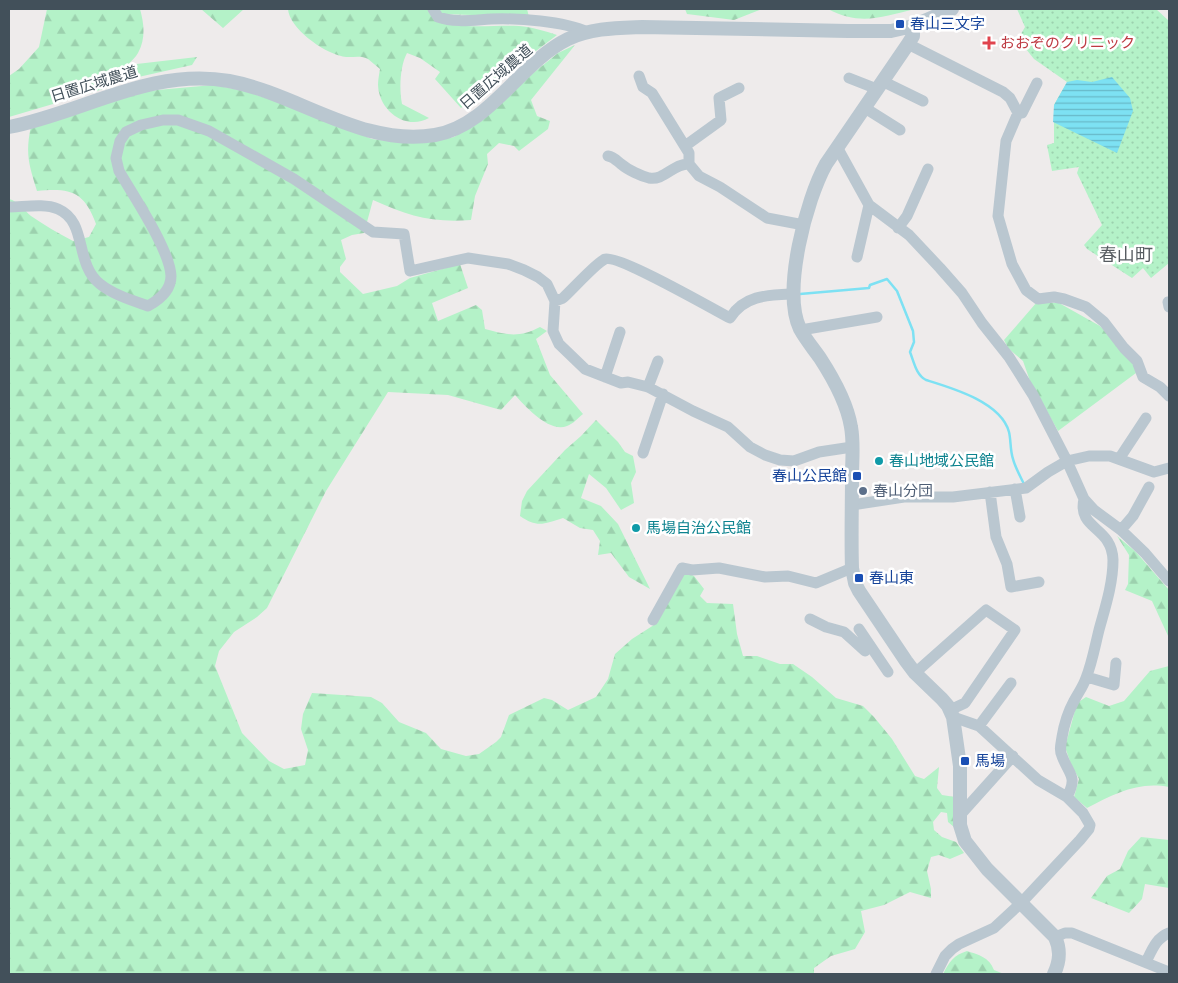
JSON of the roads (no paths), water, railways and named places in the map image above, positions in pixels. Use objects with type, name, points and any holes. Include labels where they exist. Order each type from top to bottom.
[{"type":"street","points":[[432,9],[438,17],[448,20],[523,20],[562,24],[587,32]]},
{"type":"street","name":"日置広域農道","points":[[9,127],[171,79],[203,78],[229,81],[258,89],[347,124],[392,136],[432,135],[451,132],[468,123],[543,56],[567,40],[587,32],[610,28],[642,27],[670,29],[891,31],[913,26],[952,9]]},
{"type":"street","points":[[913,26],[913,36],[826,164],[816,182],[796,263],[793,294],[795,312],[801,330],[826,368],[842,399],[851,427],[852,568],[855,584],[915,673],[942,699],[951,714],[960,766],[960,824],[965,841],[987,869],[1055,937],[1060,950],[1060,958],[1054,974]]},
{"type":"street","points":[[908,44],[1003,92],[1010,98],[1018,114]]},
{"type":"street","points":[[639,76],[643,87],[652,93],[689,152],[689,164],[699,176],[720,187],[766,218],[804,225]]},
{"type":"street","points":[[849,78],[880,85],[923,101]]},
{"type":"street","points":[[1037,83],[1022,113],[1018,114],[1006,141],[998,216],[1006,247],[1026,290],[1038,299],[1054,297],[1086,308],[1104,322],[1124,348],[1137,361],[1144,377],[1160,387],[1169,396]]},
{"type":"street","points":[[685,146],[721,120],[718,98],[739,88]]},
{"type":"street","points":[[865,108],[900,130]]},
{"type":"street","points":[[10,209],[44,207],[58,209],[66,214],[75,224],[83,259],[99,284],[125,298],[148,306],[158,301],[165,293],[171,277],[164,252],[120,171],[116,158],[120,141],[126,132],[141,125],[163,120],[178,120],[209,132],[294,179],[374,232],[404,234],[410,272],[468,258],[508,264],[538,277],[547,284],[555,302],[554,331],[559,344],[585,369],[621,383],[628,382],[648,387],[728,427],[750,448],[780,460],[794,461],[819,452],[852,447]]},
{"type":"street","points":[[838,147],[869,205],[909,235],[962,293],[982,323],[1009,357],[1033,395],[1067,461],[1084,500],[1121,530],[1145,553],[1169,581]]},
{"type":"street","points":[[608,156],[613,157],[622,166],[650,178],[662,175],[682,163],[689,164]]},
{"type":"street","points":[[898,228],[908,216],[928,169]]},
{"type":"street","points":[[857,257],[869,205]]},
{"type":"street","points":[[555,302],[563,298],[600,263],[610,258],[653,277],[730,318],[742,304],[755,298],[768,295],[793,294]]},
{"type":"street","points":[[801,330],[877,316]]},
{"type":"street","points":[[605,378],[620,332]]},
{"type":"street","points":[[648,387],[658,362]]},
{"type":"street","points":[[643,453],[663,394]]},
{"type":"street","points":[[1119,459],[1146,418]]},
{"type":"street","points":[[852,505],[904,498],[953,498],[1026,488],[1067,461],[1089,456],[1110,456],[1154,472],[1169,468]]},
{"type":"street","points":[[1121,530],[1133,516],[1149,487]]},
{"type":"street","points":[[1015,489],[1020,517]]},
{"type":"street","points":[[990,492],[996,537],[1007,564],[1011,587],[1039,582]]},
{"type":"street","points":[[1067,798],[1073,784],[1073,778],[1060,748],[1068,713],[1087,677],[1109,591],[1113,562],[1112,548],[1109,541],[1083,515],[1084,500]]},
{"type":"street","points":[[652,620],[682,568],[692,570],[719,568],[765,577],[788,576],[816,583],[852,568]]},
{"type":"street","points":[[915,673],[986,610],[1016,630],[965,703],[951,714]]},
{"type":"street","points":[[854,633],[876,614]]},
{"type":"street","points":[[810,619],[826,628],[854,633],[888,672]]},
{"type":"street","points":[[854,633],[865,650]]},
{"type":"street","points":[[1087,677],[1114,685],[1116,663]]},
{"type":"street","points":[[979,726],[1011,683]]},
{"type":"street","points":[[936,974],[945,956],[952,949],[968,939],[994,928],[1022,902],[1089,829],[1088,820],[1067,798],[1038,780],[979,726],[951,714]]},
{"type":"street","points":[[960,814],[1013,756]]},
{"type":"street","points":[[1055,937],[1065,932],[1072,933],[1169,972]]},
{"type":"street","points":[[1146,962],[1156,942],[1169,933]]},
{"type":"water","points":[[1112,77],[1130,98],[1133,111],[1117,153],[1053,122],[1054,105],[1067,82],[1077,80],[1092,82]]},
{"type":"waterway","points":[[800,294],[869,288],[870,285],[887,279],[897,291],[913,331],[914,342],[910,352],[918,372],[926,380],[962,392],[986,404],[996,412],[1004,421],[1009,432],[1013,459],[1024,484]]},
{"type":"place","name":"春山三文字","points":[[900,24]]},
{"type":"place","name":"おおぞのクリニック","points":[[989,43]]},
{"type":"place","name":"春山地域公民館","points":[[879,461]]},
{"type":"place","name":"春山公民館","points":[[857,476]]},
{"type":"place","name":"春山分団","points":[[863,491]]},
{"type":"place","name":"馬場自治公民館","points":[[636,528]]},
{"type":"place","name":"春山東","points":[[859,578]]},
{"type":"place","name":"馬場","points":[[965,761]]},
{"type":"district","name":"春山町","points":[[1126,255]]}]
